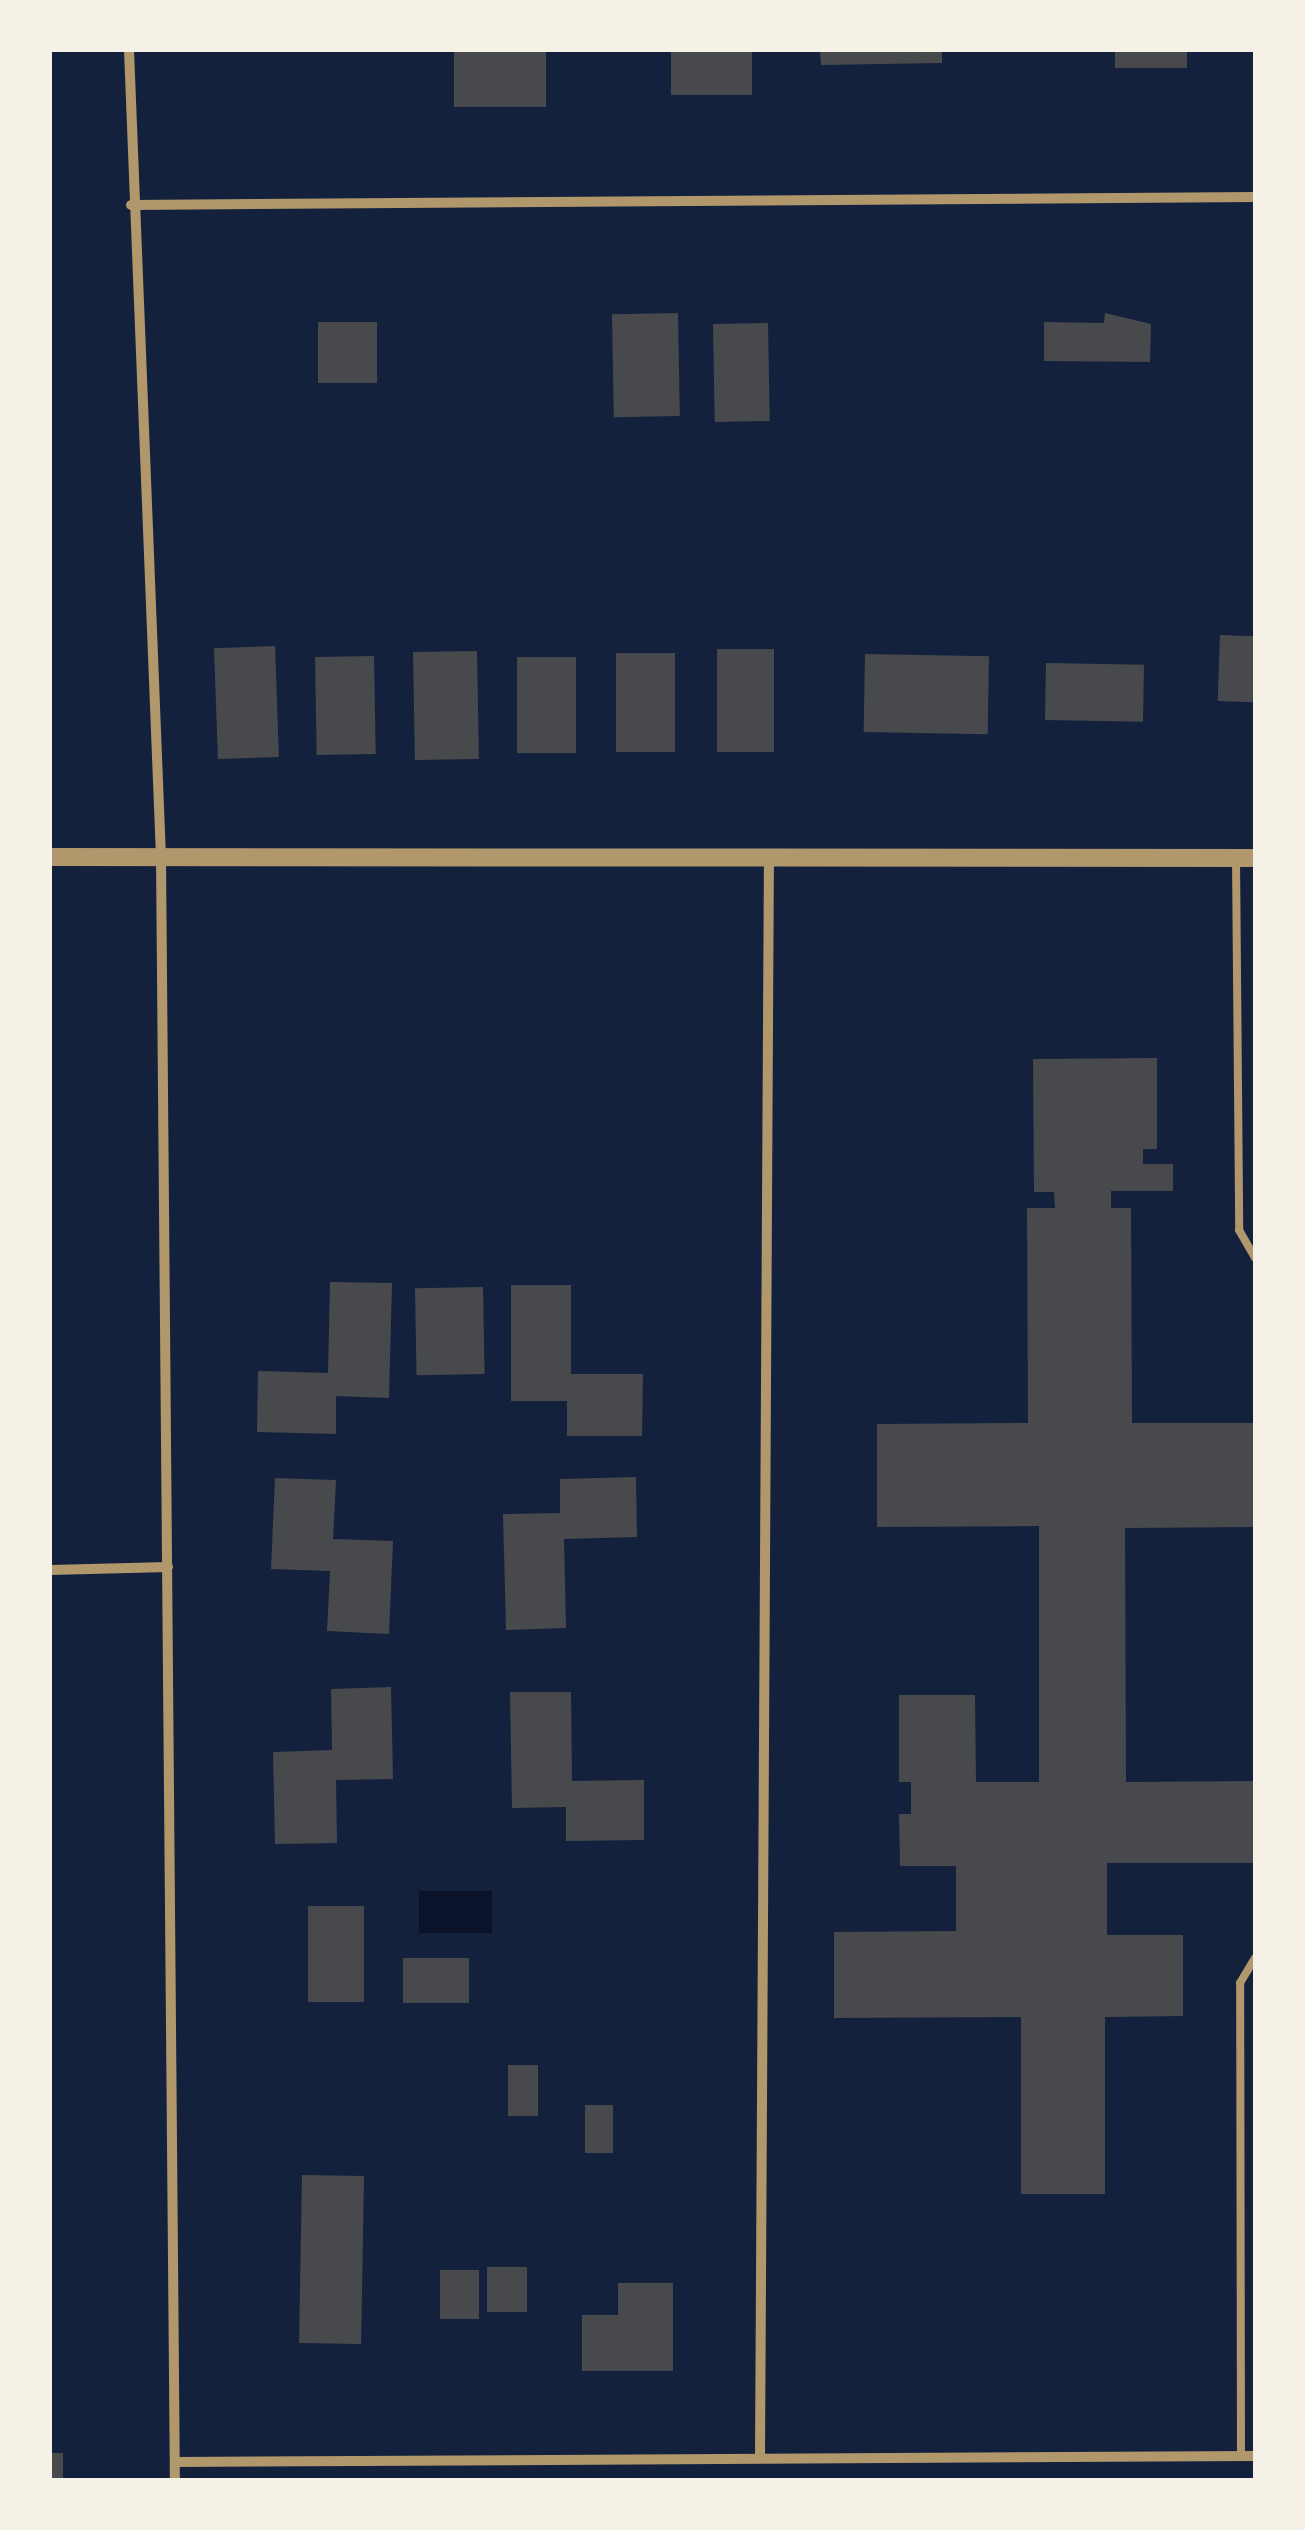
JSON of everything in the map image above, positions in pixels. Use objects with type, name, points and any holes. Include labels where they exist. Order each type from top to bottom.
[{"type":"street","points":[[129,50],[131,205],[161,857],[175,2480]]},
{"type":"street","points":[[131,205],[1255,196]]},
{"type":"street","points":[[50,857],[1245,858]]},
{"type":"street","points":[[760,2458],[769,858]]},
{"type":"street","points":[[50,1570],[168,1567]]},
{"type":"street","points":[[175,2462],[1255,2456]]},
{"type":"lane","points":[[1245,858],[1239,1230],[1255,1258]]},
{"type":"lane","points":[[1241,2456],[1240,1983],[1255,1958]]},
{"type":"water","points":[[419,1891],[492,1891],[492,1933],[419,1933]]},
{"type":"building","points":[[454,50],[546,50],[546,107],[454,107]]},
{"type":"building","points":[[671,50],[752,50],[752,95],[671,95]]},
{"type":"building","points":[[820,50],[942,50],[942,63],[821,65]]},
{"type":"building","points":[[1115,50],[1187,50],[1187,68],[1115,68]]},
{"type":"building","points":[[678,313],[680,416],[614,417],[612,314]]},
{"type":"building","points":[[1105,313],[1151,324],[1150,362],[1044,361],[1044,322],[1104,323]]},
{"type":"building","points":[[318,322],[377,322],[377,383],[318,383]]},
{"type":"building","points":[[768,323],[770,421],[715,422],[713,324]]},
{"type":"building","points":[[1220,635],[1255,636],[1253,702],[1218,701]]},
{"type":"building","points":[[275,646],[279,757],[218,759],[214,648]]},
{"type":"building","points":[[717,649],[774,649],[774,752],[717,752]]},
{"type":"building","points":[[477,651],[479,759],[415,760],[413,652]]},
{"type":"building","points":[[616,653],[675,653],[675,752],[616,752]]},
{"type":"building","points":[[865,654],[989,656],[988,734],[864,732]]},
{"type":"building","points":[[374,656],[376,754],[317,755],[315,657]]},
{"type":"building","points":[[517,657],[576,657],[576,753],[517,753]]},
{"type":"building","points":[[1046,663],[1144,665],[1143,722],[1045,720]]},
{"type":"building","points":[[1157,1058],[1157,1149],[1143,1149],[1143,1164],[1173,1164],[1173,1191],[1111,1191],[1111,1208],[1131,1208],[1132,1423],[1255,1423],[1255,1527],[1125,1528],[1126,1782],[1255,1781],[1255,1863],[1107,1863],[1107,1935],[1183,1935],[1183,2016],[1105,2017],[1105,2194],[1021,2194],[1021,2017],[834,2018],[834,1932],[956,1931],[956,1866],[900,1866],[899,1814],[911,1814],[911,1782],[899,1782],[899,1695],[975,1695],[976,1782],[1039,1782],[1039,1526],[877,1527],[877,1424],[1028,1423],[1027,1208],[1055,1208],[1054,1192],[1034,1192],[1033,1059]]},
{"type":"building","points":[[330,1282],[392,1283],[389,1398],[336,1396],[336,1434],[257,1432],[258,1371],[328,1373]]},
{"type":"building","points":[[511,1285],[571,1285],[571,1374],[643,1374],[642,1436],[567,1436],[567,1401],[511,1401]]},
{"type":"building","points":[[483,1287],[485,1374],[417,1375],[415,1288]]},
{"type":"building","points":[[636,1477],[637,1537],[564,1539],[566,1628],[506,1630],[503,1514],[560,1513],[560,1479]]},
{"type":"building","points":[[275,1478],[336,1480],[333,1539],[393,1541],[389,1634],[327,1631],[330,1571],[271,1569]]},
{"type":"building","points":[[391,1687],[393,1779],[336,1780],[337,1843],[275,1844],[273,1752],[332,1750],[331,1689]]},
{"type":"building","points":[[510,1692],[571,1692],[572,1781],[644,1780],[644,1840],[566,1841],[566,1807],[512,1808]]},
{"type":"building","points":[[308,1906],[364,1906],[364,2002],[308,2002]]},
{"type":"building","points":[[403,1958],[469,1958],[469,2003],[403,2003]]},
{"type":"building","points":[[508,2065],[538,2065],[538,2116],[508,2116]]},
{"type":"building","points":[[585,2105],[613,2105],[613,2153],[585,2153]]},
{"type":"building","points":[[302,2175],[364,2176],[361,2344],[299,2343]]},
{"type":"building","points":[[487,2267],[527,2267],[527,2312],[487,2312]]},
{"type":"building","points":[[440,2270],[479,2270],[479,2319],[440,2319]]},
{"type":"building","points":[[618,2283],[673,2283],[673,2371],[582,2371],[582,2315],[618,2315]]},
{"type":"building","points":[[50,2453],[63,2453],[63,2480],[50,2480]]}]
